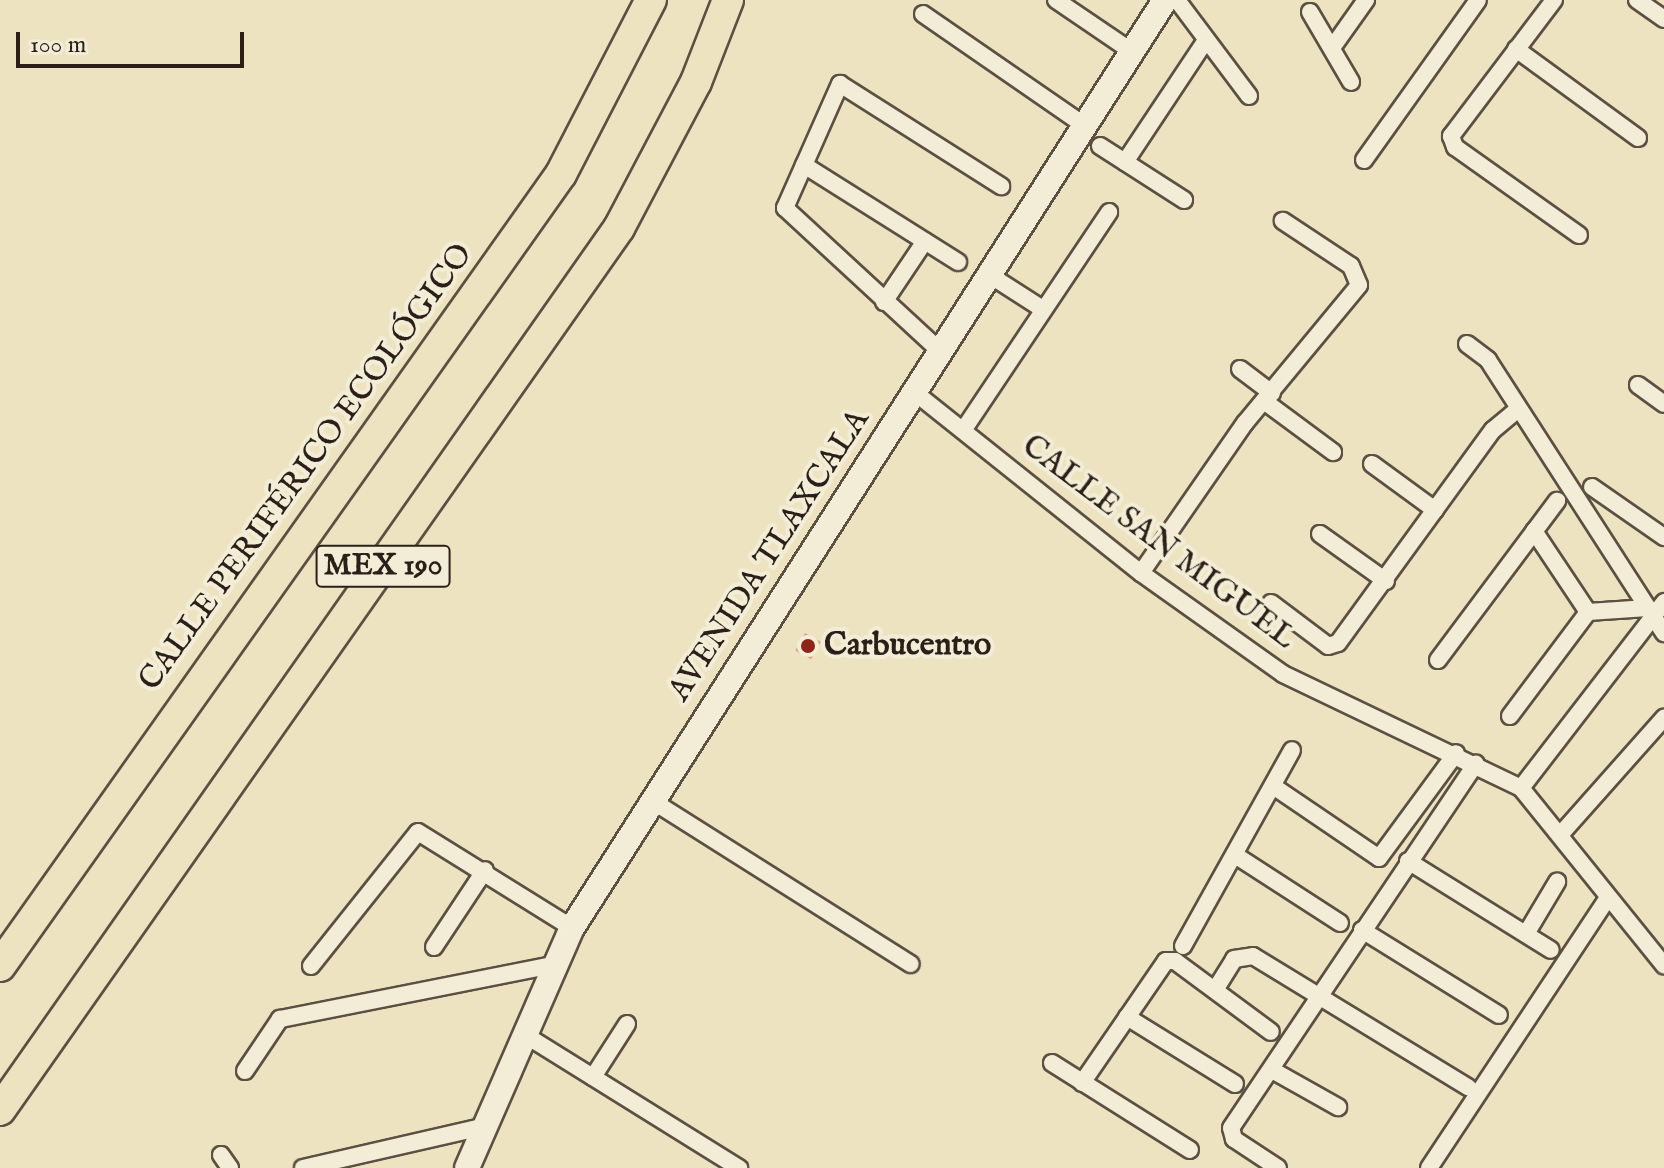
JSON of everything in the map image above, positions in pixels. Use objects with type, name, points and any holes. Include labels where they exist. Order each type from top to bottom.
[{"type":"highway","name":"CALLE PERIFÉRICO ECOLÓGICO","points":[[0,966],[561,174],[651,0]]},
{"type":"highway","name":"MEX 190","points":[[0,1110],[619,228],[696,82],[728,0]]},
{"type":"street","points":[[1056,0],[1131,51]]},
{"type":"street","name":"AVENIDA TLAXCALA","points":[[467,1168],[475,1128],[522,1033],[545,966],[564,923],[651,800],[913,391],[996,280],[1084,125],[1165,0]]},
{"type":"street","points":[[1332,48],[1366,0]]},
{"type":"street","points":[[1364,160],[1478,0]]},
{"type":"street","points":[[1554,0],[1451,136],[1455,147],[1579,235]]},
{"type":"street","points":[[1637,0],[1664,19]]},
{"type":"street","points":[[1183,5],[1249,96]]},
{"type":"street","points":[[1310,12],[1351,82]]},
{"type":"street","points":[[923,14],[1084,125]]},
{"type":"street","points":[[1125,162],[1206,40]]},
{"type":"street","points":[[1516,49],[1638,138]]},
{"type":"street","points":[[940,351],[918,334],[785,208],[840,84],[1001,186]]},
{"type":"street","points":[[1100,146],[1184,200]]},
{"type":"street","points":[[804,165],[958,262]]},
{"type":"street","points":[[964,429],[1041,308],[1109,212]]},
{"type":"street","points":[[1141,573],[1268,397],[1359,285],[1359,275],[1283,221]]},
{"type":"street","points":[[884,302],[925,241]]},
{"type":"street","points":[[996,280],[1041,308]]},
{"type":"street","points":[[1467,344],[1488,360],[1655,609],[1664,633]]},
{"type":"street","points":[[1240,369],[1333,452]]},
{"type":"street","points":[[1638,385],[1664,404]]},
{"type":"street","name":"CALLE SAN MIGUEL","points":[[913,391],[1141,573],[1283,674],[1456,753],[1521,788],[1664,965]]},
{"type":"street","points":[[1271,603],[1333,646],[1386,581],[1493,430],[1518,409]]},
{"type":"street","points":[[1372,464],[1435,510]]},
{"type":"street","points":[[1592,487],[1664,537]]},
{"type":"street","points":[[1438,660],[1557,501]]},
{"type":"street","points":[[1534,531],[1588,612]]},
{"type":"street","points":[[1320,534],[1386,581]]},
{"type":"street","points":[[1588,612],[1655,609]]},
{"type":"street","points":[[1521,788],[1655,609]]},
{"type":"street","points":[[1510,716],[1588,612]]},
{"type":"street","points":[[1560,835],[1664,718]]},
{"type":"street","points":[[1082,1083],[1159,966],[1179,953],[1292,750]]},
{"type":"street","points":[[1273,786],[1379,858],[1456,753]]},
{"type":"street","points":[[1278,1168],[1229,1134],[1408,861],[1476,764]]},
{"type":"street","points":[[651,800],[910,964]]},
{"type":"street","points":[[311,966],[418,832],[485,870],[564,923]]},
{"type":"street","points":[[1235,855],[1340,923]]},
{"type":"street","points":[[1408,861],[1551,950]]},
{"type":"street","points":[[434,947],[485,870]]},
{"type":"street","points":[[1526,934],[1557,882]]},
{"type":"street","points":[[1429,1168],[1608,898]]},
{"type":"street","points":[[1362,930],[1499,1015]]},
{"type":"street","points":[[1179,953],[1215,990],[1271,1032]]},
{"type":"street","points":[[1215,990],[1234,959],[1243,955],[1320,997],[1468,1087]]},
{"type":"street","points":[[245,1071],[280,1019],[545,966]]},
{"type":"street","points":[[1127,1017],[1235,1084]]},
{"type":"street","points":[[593,1077],[627,1024]]},
{"type":"street","points":[[522,1033],[739,1168]]},
{"type":"street","points":[[1052,1063],[1190,1150]]},
{"type":"street","points":[[1272,1070],[1338,1107]]},
{"type":"street","points":[[303,1168],[475,1128]]},
{"type":"building","name":"Carbucentro","points":[[805,633],[821,642],[811,659],[795,650]]},
{"type":"place","name":"Carbucentro","points":[[808,646]]}]
